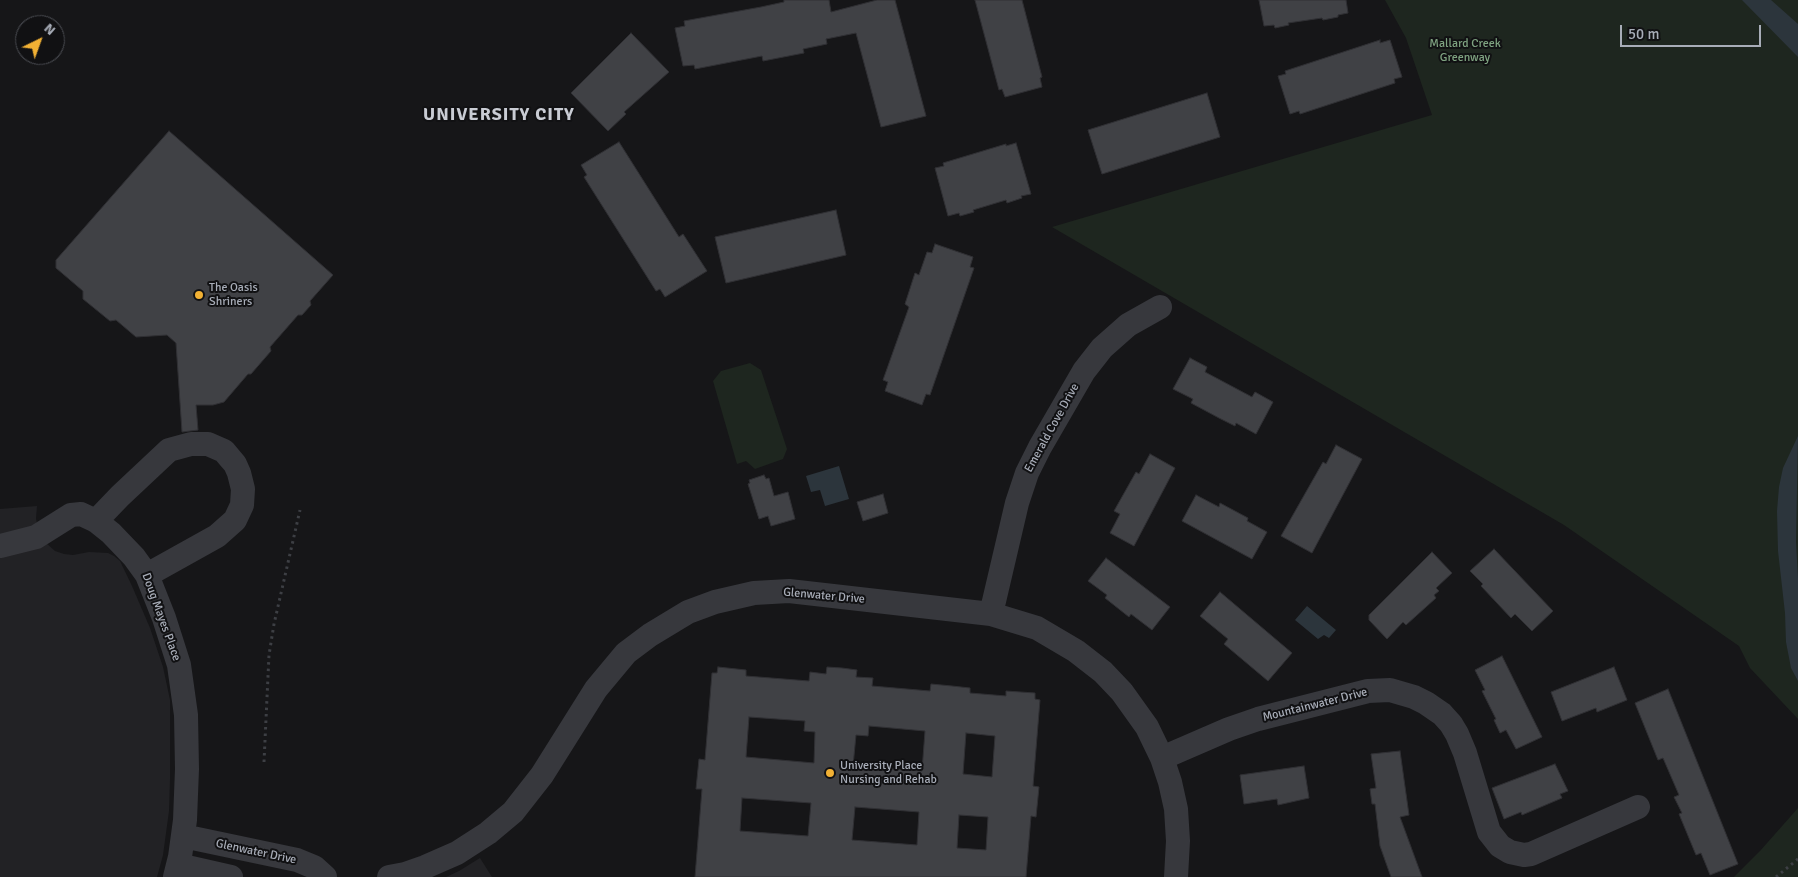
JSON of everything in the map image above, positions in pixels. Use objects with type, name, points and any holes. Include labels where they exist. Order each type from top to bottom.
[{"type":"street","name":"Emerald Cove Drive","points":[[991,614],[1017,503],[1027,474],[1040,447],[1084,371],[1102,348],[1128,325],[1160,307]]},
{"type":"street","points":[[96,521],[162,455],[174,448],[193,444],[208,444],[224,452],[229,457],[239,472],[243,489],[242,505],[235,520],[217,536],[147,575]]},
{"type":"street","name":"Doug Mayes Place","points":[[0,546],[36,537],[70,515],[81,514],[96,521],[122,544],[147,575],[172,642],[183,688],[186,716],[187,769],[183,836],[176,871]]},
{"type":"street","name":"Glenwater Drive","points":[[389,877],[425,867],[457,853],[502,822],[532,790],[588,701],[618,663],[650,634],[688,612],[731,597],[754,593],[789,591],[991,614],[1019,621],[1050,634],[1091,662],[1114,682],[1130,702],[1147,727],[1162,758],[1176,809],[1178,841],[1176,877]]},
{"type":"street","name":"Mountainwater Drive","points":[[1162,758],[1229,729],[1258,719],[1368,691],[1390,690],[1426,703],[1442,714],[1451,724],[1465,753],[1489,832],[1500,846],[1510,852],[1524,855],[1531,854],[1638,807]]},
{"type":"street","name":"Glenwater Drive","points":[[183,836],[298,860],[314,867],[325,877]]},
{"type":"street","points":[[176,871],[231,877]]},
{"type":"path","points":[[264,762],[269,655],[274,624],[300,510]]},
{"type":"path","points":[[1776,877],[1798,859]]},
{"type":"shaded area","points":[[1742,0],[1771,0],[1798,24],[1798,57]]},
{"type":"shaded area","points":[[1798,436],[1796,542],[1798,681],[1791,668],[1786,642],[1785,613],[1778,551],[1777,511],[1783,468]]},
{"type":"shaded area","points":[[839,466],[849,499],[825,506],[820,490],[811,492],[806,476]]},
{"type":"shaded area","points":[[37,506],[38,531],[45,542],[55,551],[73,555],[89,552],[108,553],[120,561],[150,628],[163,667],[170,700],[170,779],[169,811],[163,855],[157,877],[0,877],[0,509]]},
{"type":"shaded area","points":[[1307,606],[1336,630],[1329,638],[1324,635],[1318,639],[1295,620]]},
{"type":"shaded area","points":[[480,858],[492,877],[446,877],[459,871]]},
{"type":"green space","name":"Mallard Creek Greenway","points":[[1385,0],[1798,0],[1798,719],[1750,668],[1739,646],[1564,525],[1052,227],[1432,115],[1406,38]]},
{"type":"green space","points":[[750,363],[761,370],[787,449],[783,459],[755,469],[746,461],[737,464],[713,381],[721,371]]},
{"type":"green space","points":[[1798,808],[1798,877],[1734,877],[1760,851]]},
{"type":"building","points":[[784,0],[829,0],[831,12],[877,0],[895,0],[926,116],[881,127],[856,33],[826,39],[827,44],[803,49],[804,53],[763,61],[762,56],[695,69],[694,65],[683,66],[675,28],[685,26],[684,21],[761,7],[784,2]]},
{"type":"building","points":[[975,0],[1022,0],[1042,77],[1040,78],[1042,87],[1005,97],[1002,89],[999,90]]},
{"type":"building","points":[[1259,0],[1346,0],[1348,13],[1323,20],[1322,18],[1288,23],[1289,25],[1275,28],[1274,25],[1264,26]]},
{"type":"building","points":[[631,33],[669,72],[624,112],[626,114],[608,131],[571,93]]},
{"type":"building","points":[[1380,40],[1380,43],[1390,40],[1402,77],[1394,79],[1395,83],[1300,114],[1299,111],[1290,114],[1278,76],[1286,74],[1285,71]]},
{"type":"building","points":[[1207,93],[1220,137],[1102,174],[1088,130]]},
{"type":"building","name":"The Oasis Shriners","points":[[169,131],[333,275],[310,301],[311,305],[302,315],[298,315],[270,347],[271,351],[224,402],[213,405],[196,405],[198,430],[182,432],[176,343],[167,335],[136,337],[116,320],[110,321],[83,299],[83,291],[56,268],[56,260]]},
{"type":"building","points":[[619,142],[679,237],[683,234],[707,271],[665,297],[660,289],[656,291],[584,177],[587,175],[581,165]]},
{"type":"building","points":[[1016,143],[1031,194],[1021,196],[1022,198],[1007,203],[1006,200],[973,210],[974,212],[960,216],[959,213],[948,216],[935,168],[944,166],[943,163],[1006,144],[1006,146]]},
{"type":"building","points":[[836,210],[846,255],[726,283],[715,237]]},
{"type":"building","points":[[935,244],[973,257],[970,267],[974,268],[930,395],[926,394],[922,405],[885,391],[888,382],[883,380],[909,307],[905,304],[915,273],[919,275],[927,252],[932,253]]},
{"type":"building","points":[[1190,358],[1207,367],[1205,372],[1252,397],[1255,392],[1273,402],[1256,434],[1236,423],[1235,426],[1191,403],[1193,399],[1173,389]]},
{"type":"building","points":[[1336,445],[1362,459],[1312,553],[1281,536],[1323,462],[1326,464]]},
{"type":"building","points":[[1150,454],[1175,468],[1134,546],[1110,533],[1120,514],[1114,511],[1136,472],[1139,474]]},
{"type":"building","points":[[764,475],[766,479],[769,478],[774,496],[788,492],[795,519],[771,526],[768,516],[759,519],[748,484],[750,483],[749,480]]},
{"type":"building","points":[[883,494],[888,513],[863,521],[857,502]]},
{"type":"building","points":[[1196,495],[1219,507],[1220,503],[1248,518],[1247,521],[1267,532],[1252,559],[1182,521]]},
{"type":"building","points":[[1494,549],[1553,611],[1532,631],[1515,614],[1511,618],[1481,586],[1483,584],[1470,571]]},
{"type":"building","points":[[1432,552],[1452,573],[1436,588],[1439,591],[1434,595],[1436,598],[1406,625],[1403,622],[1387,639],[1369,620],[1369,615]]},
{"type":"building","points":[[1106,558],[1170,607],[1152,630],[1131,614],[1129,617],[1105,598],[1107,595],[1088,581]]},
{"type":"building","points":[[1220,592],[1292,653],[1268,681],[1224,644],[1228,639],[1200,616]]},
{"type":"building","points":[[1502,656],[1542,737],[1516,749],[1506,730],[1500,733],[1494,720],[1496,719],[1482,691],[1485,690],[1475,670]]},
{"type":"building","name":"University Place Nursing and Rehab","points":[[718,667],[746,670],[746,676],[809,681],[810,672],[826,674],[827,667],[857,670],[856,677],[873,678],[872,686],[930,691],[931,684],[970,688],[970,693],[1006,696],[1006,691],[1035,693],[1035,699],[1040,700],[1033,786],[1039,787],[1036,817],[1031,816],[1026,877],[695,877],[702,789],[696,789],[699,759],[705,760],[712,673],[717,673]],"holes":[[[749,717],[805,721],[804,731],[815,732],[814,763],[746,757]],[[869,726],[925,731],[922,771],[853,766],[856,735],[868,736]],[[966,733],[995,736],[992,777],[963,774]],[[742,798],[811,803],[808,836],[740,831]],[[855,807],[919,812],[917,845],[852,840]],[[959,815],[988,817],[986,850],[957,848]]]},
{"type":"building","points":[[1614,667],[1627,700],[1597,712],[1596,708],[1562,721],[1551,692]]},
{"type":"building","points":[[1668,689],[1738,864],[1710,875],[1701,853],[1696,855],[1679,814],[1682,813],[1674,797],[1679,795],[1663,758],[1658,760],[1635,703]]},
{"type":"building","points":[[1400,751],[1409,815],[1400,817],[1422,877],[1391,877],[1380,846],[1375,804],[1372,804],[1370,789],[1376,788],[1371,754]]},
{"type":"building","points":[[1555,764],[1568,791],[1560,794],[1562,798],[1522,815],[1521,812],[1504,819],[1492,788]]},
{"type":"building","points":[[1304,766],[1309,798],[1278,805],[1277,799],[1244,804],[1240,775]]},
{"type":"place","name":"The Oasis Shriners","points":[[199,295]]},
{"type":"place","name":"University Place Nursing and Rehab","points":[[830,773]]},
{"type":"district","name":"UNIVERSITY CITY","points":[[499,115]]}]
